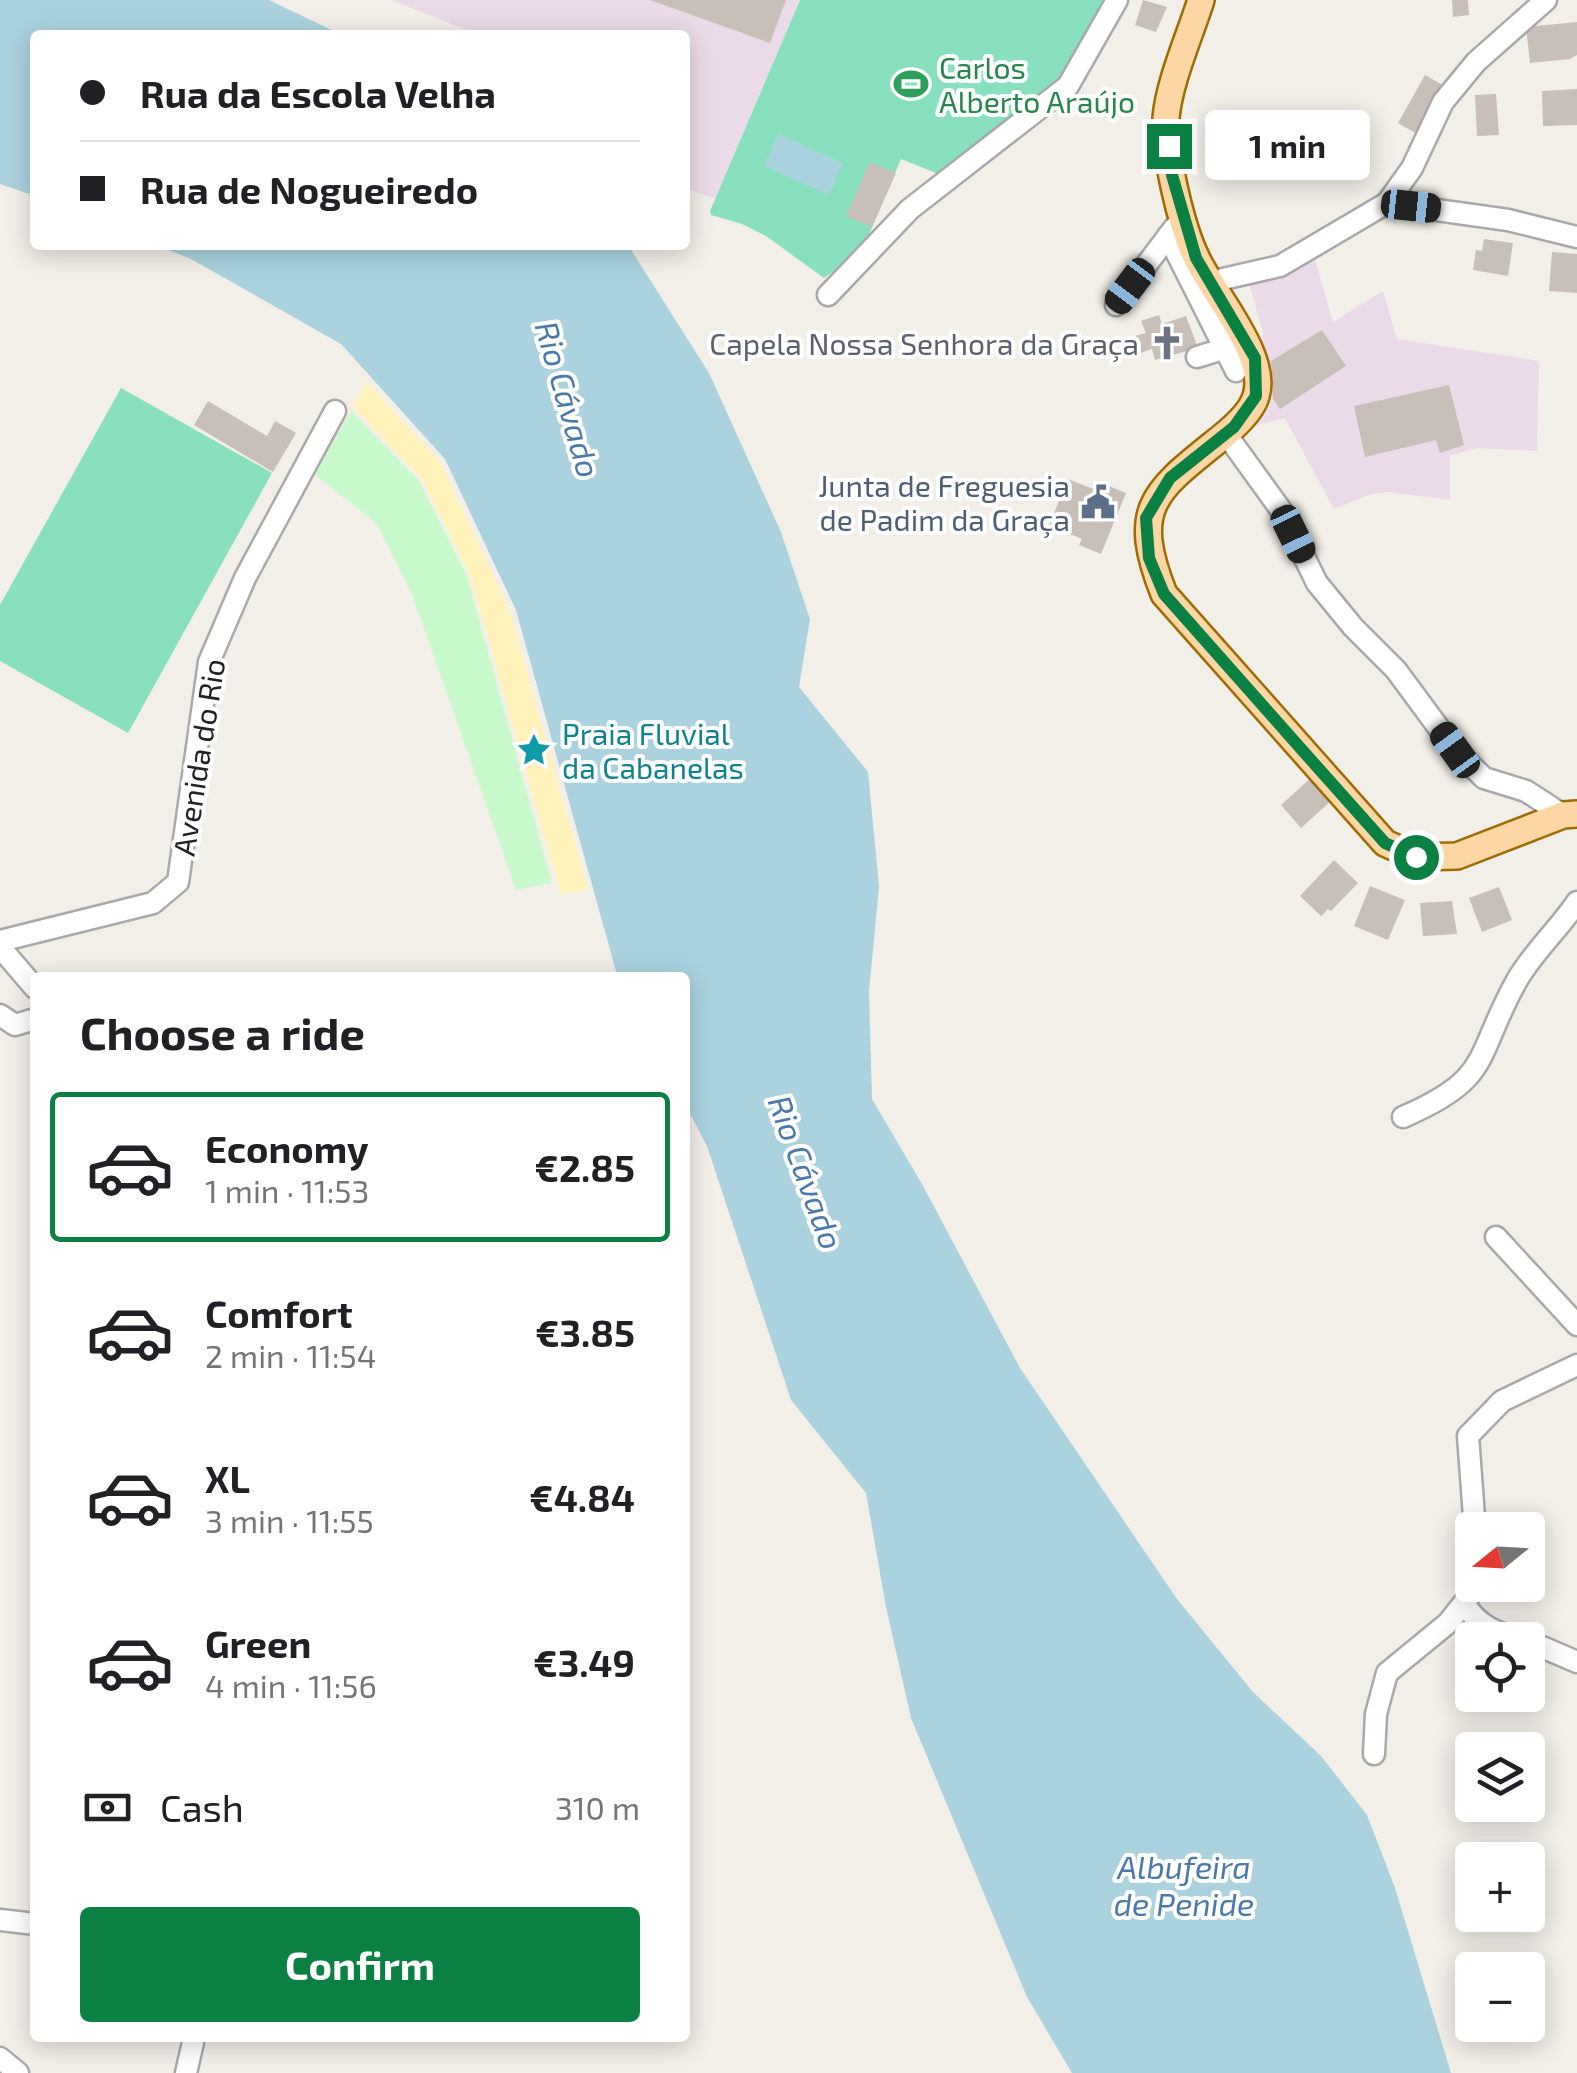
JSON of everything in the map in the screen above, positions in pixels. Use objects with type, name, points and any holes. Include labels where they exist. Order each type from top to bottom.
[{"type":"main road","points":[[1201,0],[1166,117],[1176,227],[1255,358],[1256,396],[1226,434],[1170,478],[1146,518],[1149,558],[1164,594],[1385,843],[1416,857],[1457,856],[1570,814]]},
{"type":"street","points":[[828,295],[910,209],[976,162],[1068,86],[1117,0]]},
{"type":"street","points":[[1210,282],[1280,266],[1386,204],[1412,168],[1444,102],[1476,62],[1546,0]]},
{"type":"street","points":[[1386,204],[1508,220],[1577,237]]},
{"type":"street","points":[[1116,305],[1176,227],[1236,371]]},
{"type":"street","points":[[1197,356],[1226,348]]},
{"type":"street","name":"Avenida do Rio","points":[[0,944],[153,903],[178,882],[208,662],[245,578],[335,410]]},
{"type":"street","points":[[1226,434],[1281,510],[1317,583],[1396,670],[1455,750],[1484,778],[1526,791],[1570,814]]},
{"type":"street","points":[[1403,1117],[1438,1102],[1460,1088],[1477,1070],[1518,979],[1577,902]]},
{"type":"street","points":[[0,944],[30,982]]},
{"type":"street","points":[[0,1015],[15,1026],[30,1021]]},
{"type":"street","points":[[1496,1238],[1577,1325]]},
{"type":"street","points":[[1473,1512],[1468,1436],[1502,1401],[1577,1365]]},
{"type":"street","points":[[1374,1754],[1376,1714],[1387,1673],[1448,1623],[1464,1604],[1478,1622]]},
{"type":"street","points":[[1545,1649],[1577,1662]]},
{"type":"street","points":[[0,1920],[30,1923]]},
{"type":"street","points":[[186,2073],[193,2042]]},
{"type":"street","points":[[0,2058],[18,2073]]},
{"type":"shaded area","points":[[391,0],[800,0],[715,199],[690,190],[690,30],[467,30]]},
{"type":"shaded area","points":[[1315,260],[1333,322],[1383,291],[1397,339],[1539,361],[1537,451],[1479,448],[1450,455],[1450,500],[1389,492],[1371,494],[1334,509],[1285,418],[1248,427],[1263,333],[1249,283]]},
{"type":"sand","name":"Praia Fluvial da Cabanelas","points":[[366,381],[441,463],[510,611],[588,889],[561,895],[470,575],[422,479],[353,407]]},
{"type":"green space","name":"Carlos Alberto Araújo","points":[[800,0],[1107,0],[1068,74],[941,175],[901,159],[862,251],[824,278],[766,236],[711,215],[710,211]]},
{"type":"green space","points":[[121,388],[272,473],[128,733],[0,661],[0,605]]},
{"type":"green space","points":[[351,411],[419,481],[467,576],[552,883],[516,890],[413,597],[376,523],[314,474]]},
{"type":"water","points":[[0,0],[269,0],[332,30],[30,30],[30,194],[0,184]]},
{"type":"water","points":[[778,134],[843,163],[829,195],[764,166]]},
{"type":"water","name":"Albufeira de Penide","points":[[168,250],[631,250],[709,373],[781,532],[810,619],[799,687],[868,772],[879,887],[869,991],[872,1099],[1020,1368],[1177,1599],[1253,1692],[1321,1756],[1367,1815],[1395,1888],[1451,2073],[1072,2073],[1027,1997],[911,1718],[866,1493],[791,1400],[707,1146],[690,1114],[690,972],[616,972],[516,610],[445,459],[341,344],[191,259]]},
{"type":"building","points":[[650,0],[786,0],[770,43]]},
{"type":"building","points":[[1143,0],[1167,7],[1156,32],[1135,25]]},
{"type":"building","points":[[1452,0],[1468,0],[1469,15],[1453,17]]},
{"type":"building","points":[[1577,22],[1577,55],[1530,63],[1526,27]]},
{"type":"building","points":[[1425,75],[1446,87],[1419,135],[1398,123]]},
{"type":"building","points":[[1577,89],[1577,125],[1543,126],[1542,91]]},
{"type":"building","points":[[1496,94],[1499,135],[1477,136],[1475,95]]},
{"type":"building","points":[[870,162],[896,173],[872,227],[846,216]]},
{"type":"building","points":[[1484,239],[1513,243],[1508,276],[1473,270],[1476,250],[1482,251]]},
{"type":"building","points":[[1552,252],[1577,254],[1577,293],[1549,291]]},
{"type":"building","name":"Capela Nossa Senhora da Graça","points":[[1159,315],[1162,324],[1186,316],[1198,348],[1155,360],[1152,349],[1140,353],[1135,336],[1146,333],[1141,321]]},
{"type":"building","points":[[1322,330],[1346,366],[1280,409],[1273,399],[1271,361]]},
{"type":"building","points":[[1449,385],[1464,445],[1440,453],[1436,440],[1365,457],[1354,406]]},
{"type":"building","points":[[208,401],[267,436],[275,421],[296,433],[273,472],[194,425]]},
{"type":"building","points":[[1068,479],[1101,492],[1104,484],[1126,493],[1101,554],[1079,545],[1082,539],[1049,525]]},
{"type":"building","points":[[1312,777],[1332,800],[1301,828],[1281,805]]},
{"type":"building","points":[[1334,860],[1358,883],[1321,916],[1300,896]]},
{"type":"building","points":[[1370,886],[1405,900],[1388,940],[1354,926]]},
{"type":"building","points":[[1499,887],[1512,920],[1482,932],[1469,898]]},
{"type":"building","points":[[1452,901],[1457,934],[1423,936],[1420,903]]},
{"type":"place","name":"Carlos Alberto Araújo","points":[[911,84]]},
{"type":"place","name":"Capela Nossa Senhora da Graça","points":[[1167,343]]},
{"type":"place","name":"Junta de Freguesia de Padim da Graça","points":[[1098,502]]},
{"type":"place","name":"Praia Fluvial da Cabanelas","points":[[534,750]]},
{"type":"route","points":[[1169,146],[1172,175],[1196,258],[1255,358],[1256,396],[1234,427],[1170,478],[1146,518],[1149,558],[1164,594],[1385,843],[1416,857]]},
{"type":"water label","name":"Rio Cávado","points":[[569,399]]},
{"type":"water label","name":"Rio Cávado","points":[[807,1172]]}]
